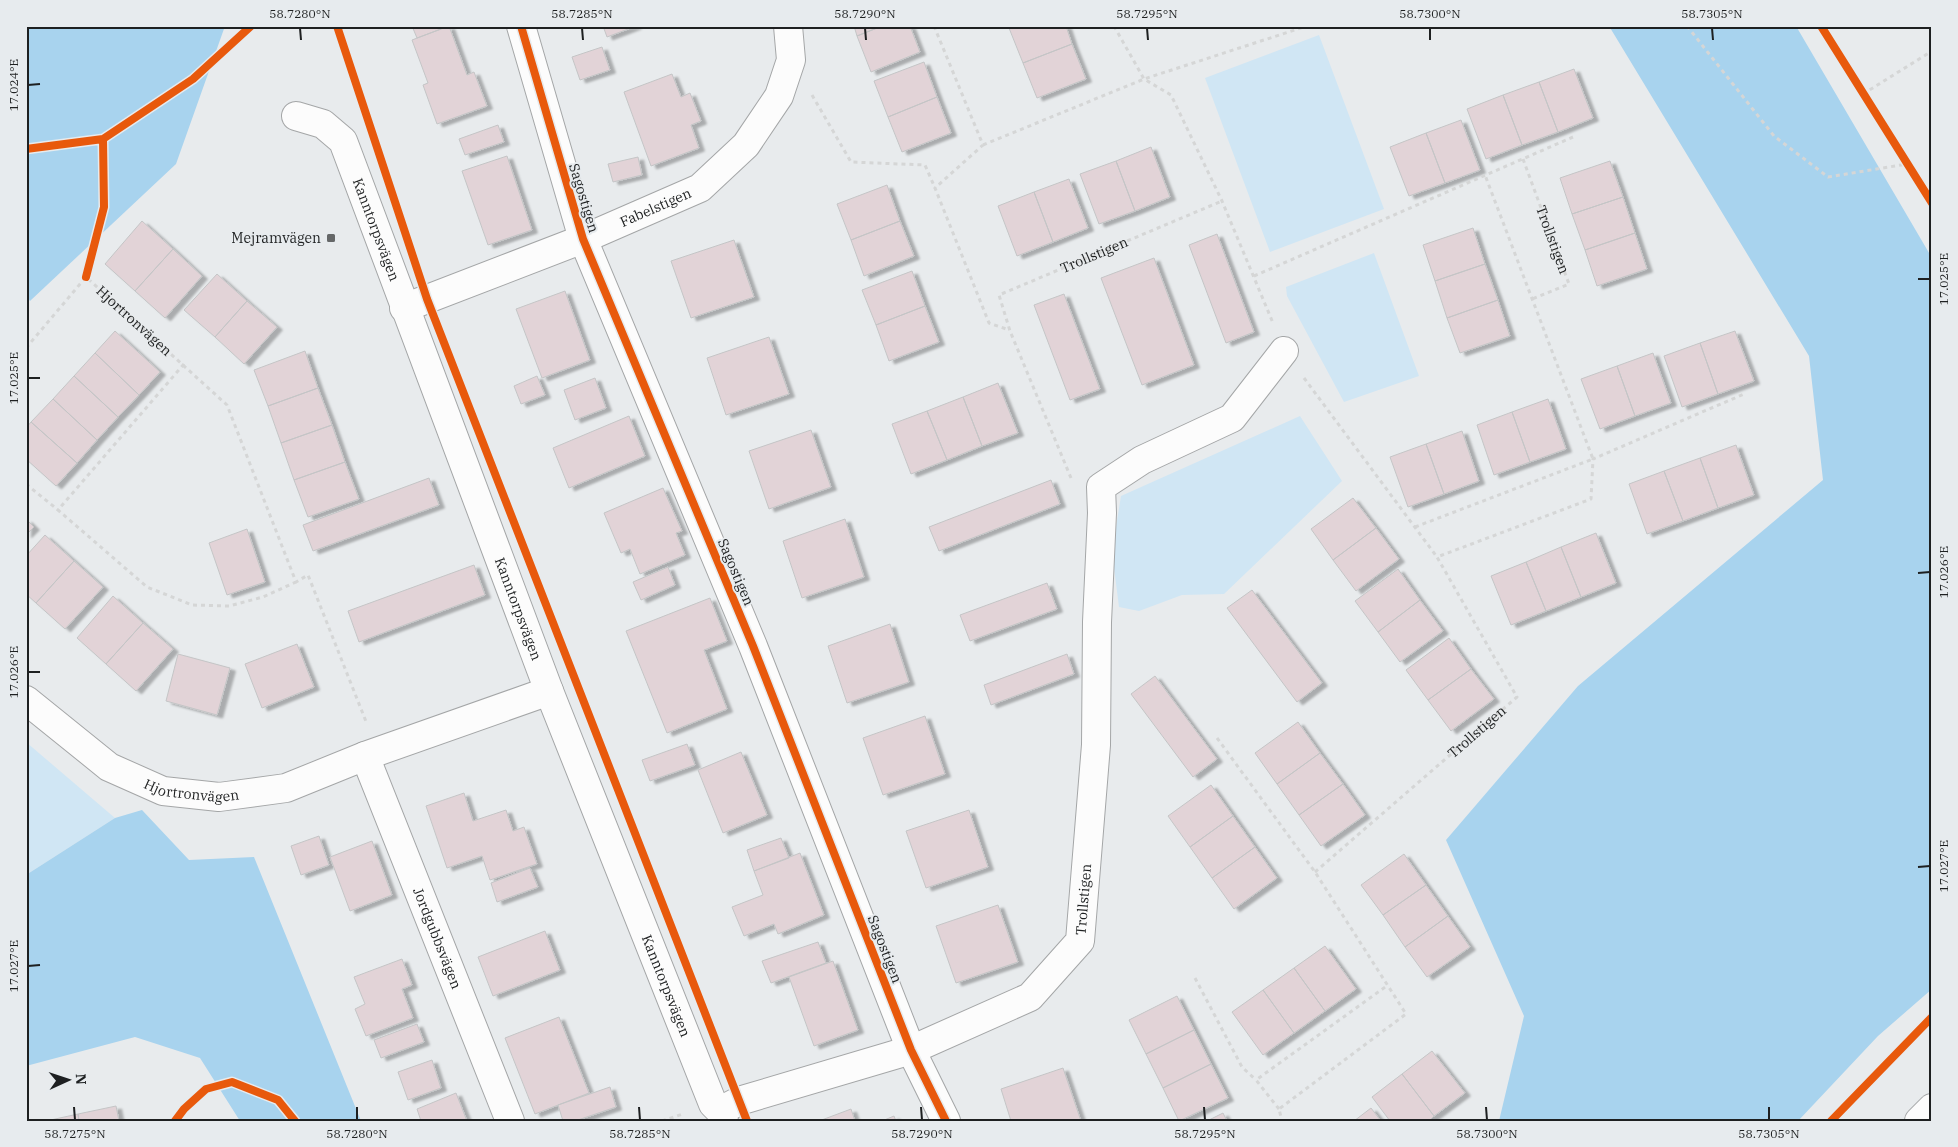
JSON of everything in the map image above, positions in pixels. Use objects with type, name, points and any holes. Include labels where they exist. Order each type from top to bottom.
[{"type":"street","name":"Sagostigen","points":[[521,26],[583,240],[753,646],[911,1050],[946,1121]]},
{"type":"street","name":"Fabelstigen","points":[[404,308],[583,240],[700,188],[746,145],[779,96],[791,60],[788,26]]},
{"type":"street","name":"Kanntorpsvägen","points":[[296,116],[323,124],[343,141],[549,691],[713,1104],[722,1116]]},
{"type":"street","name":"Trollstigen","points":[[722,1116],[739,1101],[911,1050],[1030,996],[1080,941],[1096,745],[1096,622],[1102,513],[1101,487],[1142,460],[1232,418],[1284,351]]},
{"type":"street","name":"Hjortronvägen","points":[[26,700],[110,768],[163,791],[219,797],[286,788],[372,754],[549,691]]},
{"type":"street","name":"Jordgubbsvägen","points":[[372,754],[510,1121]]},
{"type":"street","points":[[1919,1121],[1932,1108]]},
{"type":"path","points":[[934,26],[983,145]]},
{"type":"path","points":[[935,188],[983,145],[1144,79],[1307,26]]},
{"type":"path","points":[[1687,26],[1774,136],[1828,177],[1908,164]]},
{"type":"path","points":[[1863,94],[1932,51]]},
{"type":"path","points":[[791,60],[851,162],[925,165],[989,323],[1010,330]]},
{"type":"path","points":[[1858,85],[1868,102]]},
{"type":"path","points":[[1254,276],[1573,137]]},
{"type":"path","points":[[1902,157],[1912,172]]},
{"type":"path","points":[[1437,557],[1591,499],[1593,459],[1485,176]]},
{"type":"path","points":[[86,277],[88,268]]},
{"type":"path","points":[[1415,527],[1593,459],[1744,394]]},
{"type":"path","points":[[26,484],[148,588],[192,605],[229,606],[263,597],[308,575],[372,754]]},
{"type":"path","points":[[1217,738],[1315,872],[1406,1014],[1279,1110]]},
{"type":"path","points":[[1195,978],[1242,1067],[1256,1080],[1279,1110],[1282,1121]]},
{"type":"path","points":[[1256,1080],[1388,985]]},
{"type":"path","points":[[175,1121],[184,1109],[206,1089],[232,1082],[278,1100],[295,1121]]},
{"type":"shaded area","points":[[26,26],[225,26],[176,164],[30,301],[26,295]]},
{"type":"shaded area","points":[[1609,26],[1796,26],[1932,258],[1932,989],[1878,1036],[1798,1121],[1499,1121],[1524,1016],[1446,840],[1578,686],[1823,480],[1809,356]]},
{"type":"shaded area","points":[[1319,35],[1384,209],[1270,252],[1205,78]]},
{"type":"shaded area","points":[[1374,253],[1419,376],[1344,402],[1287,296],[1286,287]]},
{"type":"shaded area","points":[[1300,416],[1342,481],[1224,594],[1182,595],[1139,611],[1119,607],[1112,552],[1121,496]]},
{"type":"shaded area","points":[[26,742],[115,818],[26,875]]},
{"type":"shaded area","points":[[142,810],[189,860],[254,857],[361,1121],[240,1121],[200,1058],[135,1037],[26,1066],[26,875],[115,818]]},
{"type":"building","points":[[412,26],[440,26],[441,29],[417,38]]},
{"type":"building","points":[[449,26],[467,75],[474,72],[487,106],[437,124],[423,85],[428,83],[412,40]]},
{"type":"building","points":[[603,26],[636,26],[607,37]]},
{"type":"building","points":[[854,26],[882,26],[857,36]]},
{"type":"building","points":[[882,26],[910,26],[920,52],[871,72],[857,36]]},
{"type":"building","points":[[1013,26],[1066,26],[1072,44],[1023,63],[1009,28]]},
{"type":"building","points":[[1072,44],[1086,79],[1037,98],[1023,63]]},
{"type":"building","points":[[602,47],[610,70],[580,80],[572,57]]},
{"type":"building","points":[[924,62],[937,97],[888,117],[874,81]]},
{"type":"building","points":[[1574,69],[1593,118],[1558,132],[1539,82]]},
{"type":"building","points":[[672,74],[681,97],[690,93],[701,121],[691,125],[699,148],[651,166],[624,92]]},
{"type":"building","points":[[1539,82],[1558,132],[1522,145],[1503,95]]},
{"type":"building","points":[[1503,95],[1522,145],[1486,159],[1467,109]]},
{"type":"building","points":[[937,97],[951,133],[902,152],[888,117]]},
{"type":"building","points":[[1461,120],[1480,170],[1445,183],[1426,133]]},
{"type":"building","points":[[498,125],[504,142],[465,155],[459,139]]},
{"type":"building","points":[[1426,133],[1445,183],[1409,196],[1390,147]]},
{"type":"building","points":[[1151,147],[1170,197],[1135,211],[1116,161]]},
{"type":"building","points":[[507,156],[532,230],[488,245],[462,171]]},
{"type":"building","points":[[638,157],[642,175],[613,182],[608,164]]},
{"type":"building","points":[[1116,161],[1135,211],[1099,224],[1080,174]]},
{"type":"building","points":[[1610,161],[1623,197],[1572,214],[1560,178]]},
{"type":"building","points":[[1069,179],[1088,228],[1053,242],[1034,192]]},
{"type":"building","points":[[887,185],[900,221],[851,240],[837,204]]},
{"type":"building","points":[[1034,192],[1053,242],[1017,256],[998,206]]},
{"type":"building","points":[[1623,197],[1635,233],[1585,250],[1572,214]]},
{"type":"building","points":[[142,221],[173,249],[135,291],[105,264]]},
{"type":"building","points":[[900,221],[914,256],[864,276],[851,240]]},
{"type":"building","points":[[1473,228],[1485,264],[1435,281],[1423,245]]},
{"type":"building","points":[[1635,233],[1647,269],[1597,286],[1585,250]]},
{"type":"building","points":[[1217,234],[1254,332],[1226,343],[1189,245]]},
{"type":"building","points":[[734,240],[754,297],[691,318],[671,261]]},
{"type":"building","points":[[173,249],[202,276],[165,318],[135,291]]},
{"type":"building","points":[[1154,258],[1194,365],[1142,385],[1101,278]]},
{"type":"building","points":[[1485,264],[1498,300],[1447,318],[1435,281]]},
{"type":"building","points":[[912,271],[925,306],[876,325],[862,290]]},
{"type":"building","points":[[217,274],[247,301],[215,337],[184,310]]},
{"type":"building","points":[[565,291],[590,360],[542,378],[516,309]]},
{"type":"building","points":[[1064,294],[1100,389],[1070,400],[1034,305]]},
{"type":"building","points":[[1498,300],[1510,336],[1460,353],[1447,318]]},
{"type":"building","points":[[247,301],[277,327],[244,364],[215,337]]},
{"type":"building","points":[[925,306],[939,342],[889,361],[876,325]]},
{"type":"building","points":[[115,331],[160,372],[139,395],[95,353]]},
{"type":"building","points":[[1735,331],[1754,381],[1718,394],[1700,343]]},
{"type":"building","points":[[769,337],[789,394],[726,415],[707,358]]},
{"type":"building","points":[[1700,343],[1718,394],[1682,407],[1664,356]]},
{"type":"building","points":[[305,351],[318,388],[268,406],[254,370]]},
{"type":"building","points":[[95,353],[139,395],[118,417],[74,376]]},
{"type":"building","points":[[1653,353],[1671,403],[1635,416],[1617,366]]},
{"type":"building","points":[[1617,366],[1635,416],[1600,429],[1581,379]]},
{"type":"building","points":[[74,376],[118,417],[97,440],[53,399]]},
{"type":"building","points":[[537,376],[545,395],[521,404],[514,386]]},
{"type":"building","points":[[595,378],[606,408],[575,420],[564,390]]},
{"type":"building","points":[[998,383],[1018,433],[982,446],[963,397]]},
{"type":"building","points":[[318,388],[332,425],[281,443],[268,406]]},
{"type":"building","points":[[963,397],[982,446],[947,460],[927,411]]},
{"type":"building","points":[[53,399],[97,440],[77,463],[31,422]]},
{"type":"building","points":[[1548,399],[1566,449],[1530,462],[1512,412]]},
{"type":"building","points":[[927,411],[947,460],[911,474],[892,424]]},
{"type":"building","points":[[1512,412],[1530,462],[1494,475],[1477,425]]},
{"type":"building","points":[[629,416],[645,456],[569,488],[553,448]]},
{"type":"building","points":[[31,422],[77,463],[56,486],[26,459],[26,428]]},
{"type":"building","points":[[332,425],[345,462],[294,480],[281,443]]},
{"type":"building","points":[[811,430],[831,487],[769,509],[749,451]]},
{"type":"building","points":[[1462,431],[1479,481],[1444,494],[1426,444]]},
{"type":"building","points":[[1426,444],[1444,494],[1408,507],[1390,457]]},
{"type":"building","points":[[1736,445],[1754,495],[1718,508],[1700,458]]},
{"type":"building","points":[[1700,458],[1718,508],[1683,521],[1664,471]]},
{"type":"building","points":[[345,462],[359,499],[308,517],[294,480]]},
{"type":"building","points":[[1664,471],[1683,521],[1647,534],[1629,484]]},
{"type":"building","points":[[429,478],[439,505],[313,551],[303,525]]},
{"type":"building","points":[[1051,480],[1060,504],[939,551],[929,527]]},
{"type":"building","points":[[663,488],[682,531],[676,533],[685,555],[640,574],[630,549],[621,553],[604,513]]},
{"type":"building","points":[[1353,498],[1376,528],[1333,560],[1311,529]]},
{"type":"building","points":[[26,519],[34,527],[26,535]]},
{"type":"building","points":[[845,519],[864,577],[802,598],[783,541]]},
{"type":"building","points":[[1376,528],[1399,559],[1356,591],[1333,560]]},
{"type":"building","points":[[247,529],[265,582],[227,595],[209,543]]},
{"type":"building","points":[[1596,533],[1616,583],[1581,597],[1561,547]]},
{"type":"building","points":[[45,535],[74,561],[36,603],[26,594],[26,556]]},
{"type":"building","points":[[1561,547],[1581,597],[1546,611],[1526,562]]},
{"type":"building","points":[[74,561],[103,587],[65,629],[36,603]]},
{"type":"building","points":[[1526,562],[1546,611],[1511,625],[1491,576]]},
{"type":"building","points":[[474,565],[485,595],[359,642],[348,611]]},
{"type":"building","points":[[668,567],[675,585],[641,600],[633,582]]},
{"type":"building","points":[[1398,569],[1420,600],[1378,632],[1355,601]]},
{"type":"building","points":[[1047,583],[1057,609],[970,641],[960,615]]},
{"type":"building","points":[[1252,590],[1322,683],[1297,702],[1227,608]]},
{"type":"building","points":[[113,596],[143,623],[106,664],[77,638]]},
{"type":"building","points":[[710,598],[727,641],[704,650],[727,709],[667,733],[626,631]]},
{"type":"building","points":[[1420,600],[1443,631],[1400,662],[1378,632]]},
{"type":"building","points":[[143,623],[173,649],[136,691],[106,664]]},
{"type":"building","points":[[890,624],[909,682],[847,703],[828,646]]},
{"type":"building","points":[[1449,638],[1471,669],[1428,700],[1406,670]]},
{"type":"building","points":[[297,644],[314,687],[262,708],[245,664]]},
{"type":"building","points":[[178,654],[230,668],[217,715],[166,701]]},
{"type":"building","points":[[1067,654],[1074,674],[991,705],[984,685]]},
{"type":"building","points":[[1471,669],[1494,699],[1451,731],[1428,700]]},
{"type":"building","points":[[1155,676],[1217,759],[1193,777],[1131,694]]},
{"type":"building","points":[[925,716],[945,774],[883,795],[863,738]]},
{"type":"building","points":[[1298,722],[1320,753],[1277,784],[1255,753]]},
{"type":"building","points":[[687,744],[695,765],[650,781],[642,760]]},
{"type":"building","points":[[741,752],[767,815],[723,833],[698,770]]},
{"type":"building","points":[[1320,753],[1343,784],[1299,815],[1277,784]]},
{"type":"building","points":[[1343,784],[1365,815],[1321,846],[1299,815]]},
{"type":"building","points":[[1211,785],[1233,816],[1190,847],[1168,816]]},
{"type":"building","points":[[464,793],[473,821],[506,810],[513,831],[524,827],[537,864],[490,880],[482,856],[447,868],[426,806]]},
{"type":"building","points":[[969,810],[988,867],[926,888],[906,831]]},
{"type":"building","points":[[1233,816],[1255,847],[1212,878],[1190,847]]},
{"type":"building","points":[[319,836],[329,865],[301,875],[291,846]]},
{"type":"building","points":[[781,838],[789,858],[754,871],[747,850]]},
{"type":"building","points":[[372,841],[392,895],[350,911],[330,857]]},
{"type":"building","points":[[1255,847],[1277,878],[1234,909],[1212,878]]},
{"type":"building","points":[[800,853],[824,915],[778,934],[774,924],[744,936],[732,907],[763,895],[754,871]]},
{"type":"building","points":[[1404,854],[1426,885],[1383,915],[1361,885]]},
{"type":"building","points":[[530,868],[538,887],[497,902],[491,883]]},
{"type":"building","points":[[1426,885],[1448,916],[1405,947],[1383,915]]},
{"type":"building","points":[[998,905],[1018,962],[956,983],[936,926]]},
{"type":"building","points":[[1448,916],[1470,947],[1427,977],[1405,947]]},
{"type":"building","points":[[545,931],[560,970],[493,996],[478,957]]},
{"type":"building","points":[[818,942],[826,963],[771,983],[762,961]]},
{"type":"building","points":[[1325,946],[1356,989],[1325,1011],[1294,968]]},
{"type":"building","points":[[402,959],[412,985],[402,989],[413,1018],[366,1036],[355,1009],[365,1004],[354,977]]},
{"type":"building","points":[[833,961],[858,1030],[814,1046],[789,977]]},
{"type":"building","points":[[1294,968],[1325,1011],[1294,1033],[1263,990]]},
{"type":"building","points":[[1263,990],[1294,1033],[1263,1055],[1232,1012]]},
{"type":"building","points":[[1177,996],[1194,1030],[1146,1054],[1129,1020]]},
{"type":"building","points":[[559,1017],[589,1093],[535,1114],[505,1038]]},
{"type":"building","points":[[417,1024],[424,1042],[381,1058],[374,1040]]},
{"type":"building","points":[[1194,1030],[1211,1064],[1163,1088],[1146,1054]]},
{"type":"building","points":[[1432,1051],[1465,1093],[1434,1116],[1402,1074]]},
{"type":"building","points":[[432,1060],[441,1088],[408,1100],[398,1072]]},
{"type":"building","points":[[1211,1064],[1228,1098],[1179,1121],[1163,1088]]},
{"type":"building","points":[[1063,1068],[1081,1121],[1011,1121],[1001,1089]]},
{"type":"building","points":[[1402,1074],[1434,1116],[1429,1121],[1390,1121],[1372,1097]]},
{"type":"building","points":[[610,1087],[616,1107],[575,1121],[563,1121],[558,1105]]},
{"type":"building","points":[[456,1093],[467,1121],[421,1121],[417,1109]]},
{"type":"building","points":[[116,1106],[119,1121],[79,1121],[78,1114]]},
{"type":"building","points":[[1371,1108],[1381,1121],[1354,1121]]},
{"type":"building","points":[[851,1109],[855,1121],[819,1121]]},
{"type":"building","points":[[1223,1113],[1227,1121],[1207,1121]]},
{"type":"building","points":[[78,1114],[79,1121],[46,1121]]},
{"type":"building","points":[[894,1116],[896,1121],[882,1121]]},
{"type":"cycle path","points":[[26,149],[103,139],[193,79],[251,26]]},
{"type":"cycle path","points":[[337,26],[427,299],[747,1121]]},
{"type":"cycle path","points":[[521,26],[583,239],[753,646],[911,1050],[946,1121]]},
{"type":"cycle path","points":[[1821,26],[1932,203]]},
{"type":"cycle path","points":[[86,277],[104,207],[103,139]]},
{"type":"cycle path","points":[[1831,1121],[1932,1017]]},
{"type":"cycle path","points":[[175,1121],[184,1109],[206,1089],[232,1082],[278,1100],[295,1121]]},
{"type":"place","name":"Mejramvägen","points":[[331,238]]}]
